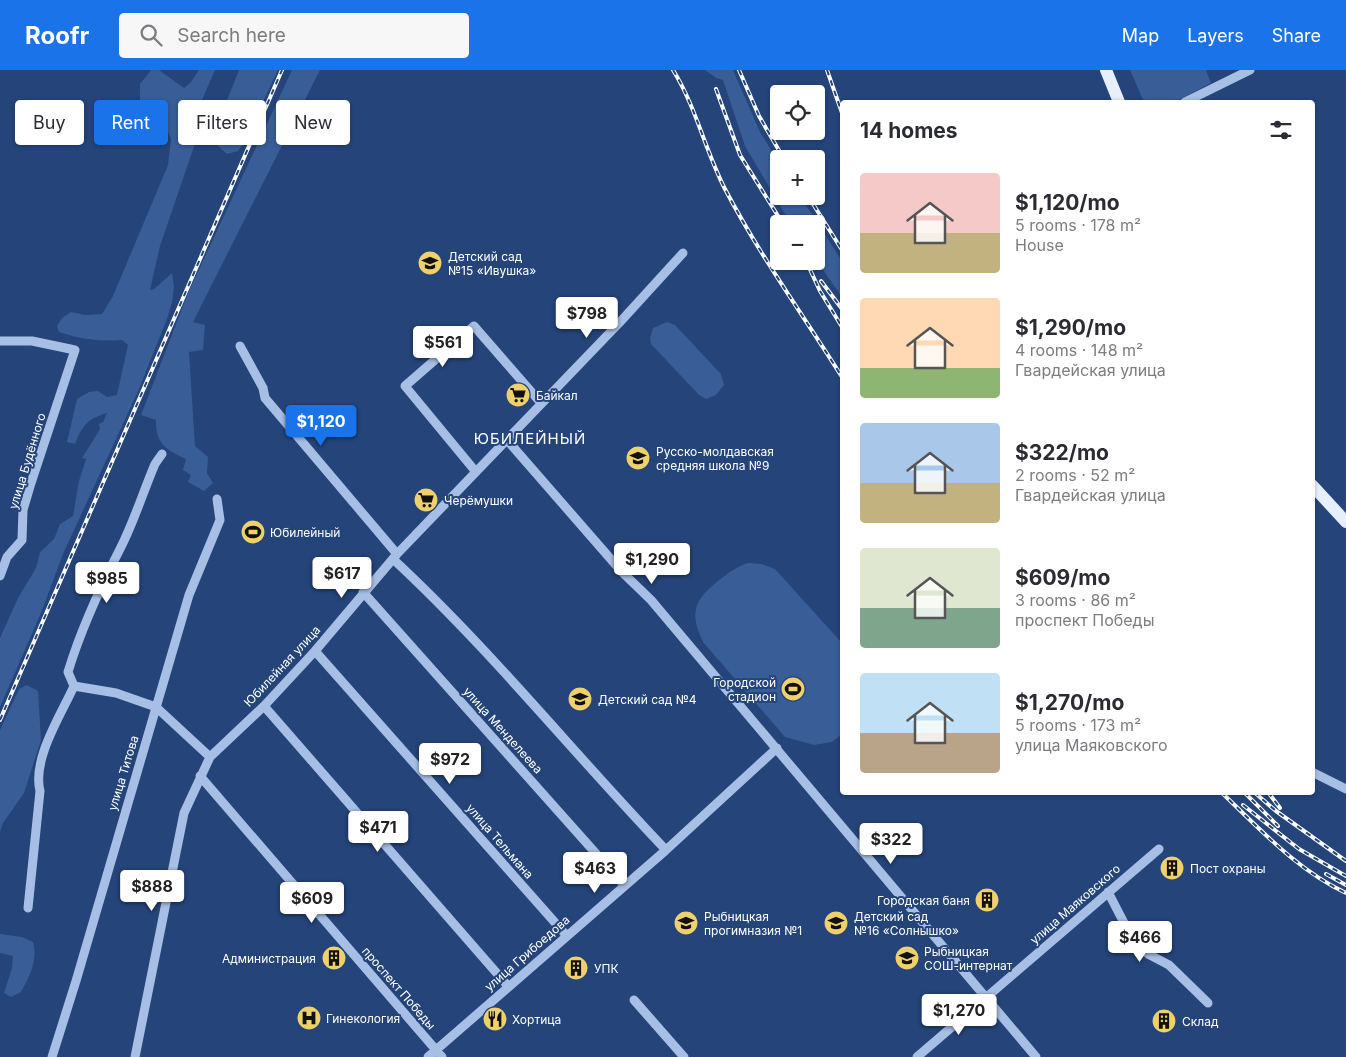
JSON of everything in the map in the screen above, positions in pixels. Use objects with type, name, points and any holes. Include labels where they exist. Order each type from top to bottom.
[{"type":"main road","points":[[1106,70],[1118,100]]},
{"type":"main road","points":[[1315,488],[1346,522]]},
{"type":"street","points":[[1189,100],[1250,70]]},
{"type":"street","name":"Юбилейная улица","points":[[135,1057],[184,813],[210,758],[264,706],[315,651],[363,592],[395,557],[621,321],[683,253]]},
{"type":"street","points":[[476,472],[405,386],[474,326],[541,403]]},
{"type":"street","name":"улица Будённого","points":[[0,341],[32,341],[75,350],[31,483],[24,510],[22,540],[7,558],[0,576]]},
{"type":"street","points":[[240,346],[263,388],[265,398],[395,557],[504,671],[666,850]]},
{"type":"street","points":[[507,440],[622,572],[651,600],[1036,1057]]},
{"type":"street","points":[[28,908],[40,791],[37,778],[40,761],[74,686],[68,672],[76,646],[110,566],[120,549],[155,464],[162,454]]},
{"type":"street","name":"улица Титова","points":[[52,1057],[189,594],[220,520],[217,499]]},
{"type":"street","name":"улица Менделеева","points":[[363,592],[624,885]]},
{"type":"street","name":"улица Тельмана","points":[[315,651],[566,935]]},
{"type":"street","points":[[74,686],[116,693],[156,708],[210,758]]},
{"type":"street","points":[[264,706],[508,986]]},
{"type":"street","name":"улица Грибоедова","points":[[428,1057],[439,1054],[508,986],[666,850],[777,748]]},
{"type":"street","points":[[1315,774],[1346,789]]},
{"type":"street","name":"проспект Победы","points":[[200,776],[439,1054]]},
{"type":"street","name":"улица Маяковского","points":[[917,1057],[1158,849]]},
{"type":"street","points":[[1108,892],[1135,944],[1148,954],[1169,965],[1208,1003]]},
{"type":"street","points":[[634,1000],[684,1057]]},
{"type":"shaded area","points":[[151,70],[159,70],[184,88],[191,82],[199,70],[215,70],[202,100],[178,100],[178,145],[195,145],[160,246],[150,290],[154,289],[172,273],[174,286],[172,303],[139,389],[63,554],[41,613],[0,707],[0,638],[18,598],[36,568],[40,552],[54,539],[60,524],[73,516],[79,481],[86,459],[82,458],[100,429],[99,424],[103,422],[107,413],[87,423],[75,444],[67,442],[77,399],[89,392],[98,391],[107,397],[117,395],[128,345],[122,340],[82,338],[59,332],[57,326],[62,318],[71,312],[85,315],[102,314],[113,296],[168,165],[171,139],[168,132],[168,100],[140,100],[140,84]]},
{"type":"shaded area","points":[[239,70],[278,70],[264,100],[227,100]]},
{"type":"shaded area","points":[[292,70],[320,70],[305,100],[278,100]]},
{"type":"shaded area","points":[[705,70],[733,70],[760,132],[771,150],[770,188],[745,146],[723,80],[716,78]]},
{"type":"shaded area","points":[[1130,70],[1206,70],[1211,83],[1179,100],[1143,100]]},
{"type":"shaded area","points":[[276,104],[276,145],[282,145],[193,322],[205,325],[203,350],[189,352],[195,446],[208,457],[207,473],[213,483],[204,491],[188,482],[191,475],[183,470],[186,459],[168,449],[160,441],[156,420],[141,415],[188,293],[257,145],[266,145],[266,126]]},
{"type":"shaded area","points":[[242,145],[238,151],[227,154],[218,146]]},
{"type":"shaded area","points":[[780,205],[806,205],[812,215],[786,215]]},
{"type":"shaded area","points":[[825,235],[840,258],[840,294],[823,270],[825,270]]},
{"type":"shaded area","points":[[667,322],[675,325],[721,374],[724,385],[716,395],[706,399],[699,395],[651,344],[650,338],[653,328]]},
{"type":"shaded area","name":"Городской стадион","points":[[748,563],[761,564],[775,569],[840,641],[840,736],[832,742],[814,745],[785,737],[703,642],[695,615],[699,601],[710,588],[736,568]]},
{"type":"shaded area","points":[[27,685],[38,691],[41,740],[24,793],[3,823],[0,832],[0,730],[19,689]]},
{"type":"shaded area","points":[[0,934],[22,937],[33,942],[34,962],[32,968],[21,992],[11,997],[4,993],[12,968],[13,956],[0,953]]},
{"type":"railway","points":[[0,720],[282,70]]},
{"type":"railway","points":[[673,70],[688,99],[718,174],[738,213],[840,374]]},
{"type":"railway","points":[[739,70],[759,116],[779,150]]},
{"type":"railway","points":[[827,70],[840,107]]},
{"type":"railway","points":[[716,89],[740,155],[777,215]]},
{"type":"railway","points":[[814,205],[840,247]]},
{"type":"railway","points":[[810,270],[820,291],[840,324]]},
{"type":"railway","points":[[821,281],[840,306]]},
{"type":"railway","points":[[1224,795],[1295,861],[1328,884],[1346,893]]},
{"type":"railway","points":[[1247,795],[1278,826]]},
{"type":"railway","points":[[1257,795],[1276,811],[1346,861]]},
{"type":"railway","points":[[1270,795],[1280,808]]},
{"type":"railway","points":[[1243,805],[1299,849],[1346,876]]},
{"type":"railway","points":[[1326,874],[1346,885]]},
{"type":"place","name":"Детский сад №15 «Ивушка»","points":[[430,263]]},
{"type":"place","name":"Байкал","points":[[518,395]]},
{"type":"place","name":"Русско-молдавская средняя школа №9","points":[[638,458]]},
{"type":"place","name":"Черёмушки","points":[[426,500]]},
{"type":"place","name":"Юбилейный","points":[[253,532]]},
{"type":"place","name":"Городской стадион","points":[[793,689]]},
{"type":"place","name":"Детский сад №4","points":[[580,699]]},
{"type":"place","name":"Пост охраны","points":[[1172,868]]},
{"type":"place","name":"Городская баня","points":[[987,900]]},
{"type":"place","name":"Рыбницкая прогимназия №1","points":[[686,923]]},
{"type":"place","name":"Детский сад №16 «Солнышко»","points":[[836,923]]},
{"type":"place","name":"Администрация","points":[[334,958]]},
{"type":"place","name":"Рыбницкая СОШ-интернат","points":[[907,958]]},
{"type":"place","name":"УПК","points":[[576,968]]},
{"type":"place","name":"Гинекология","points":[[309,1018]]},
{"type":"place","name":"Хортица","points":[[495,1019]]},
{"type":"place","name":"Склад","points":[[1164,1021]]},
{"type":"district","name":"ЮБИЛЕЙНЫЙ","points":[[530,438]]}]
